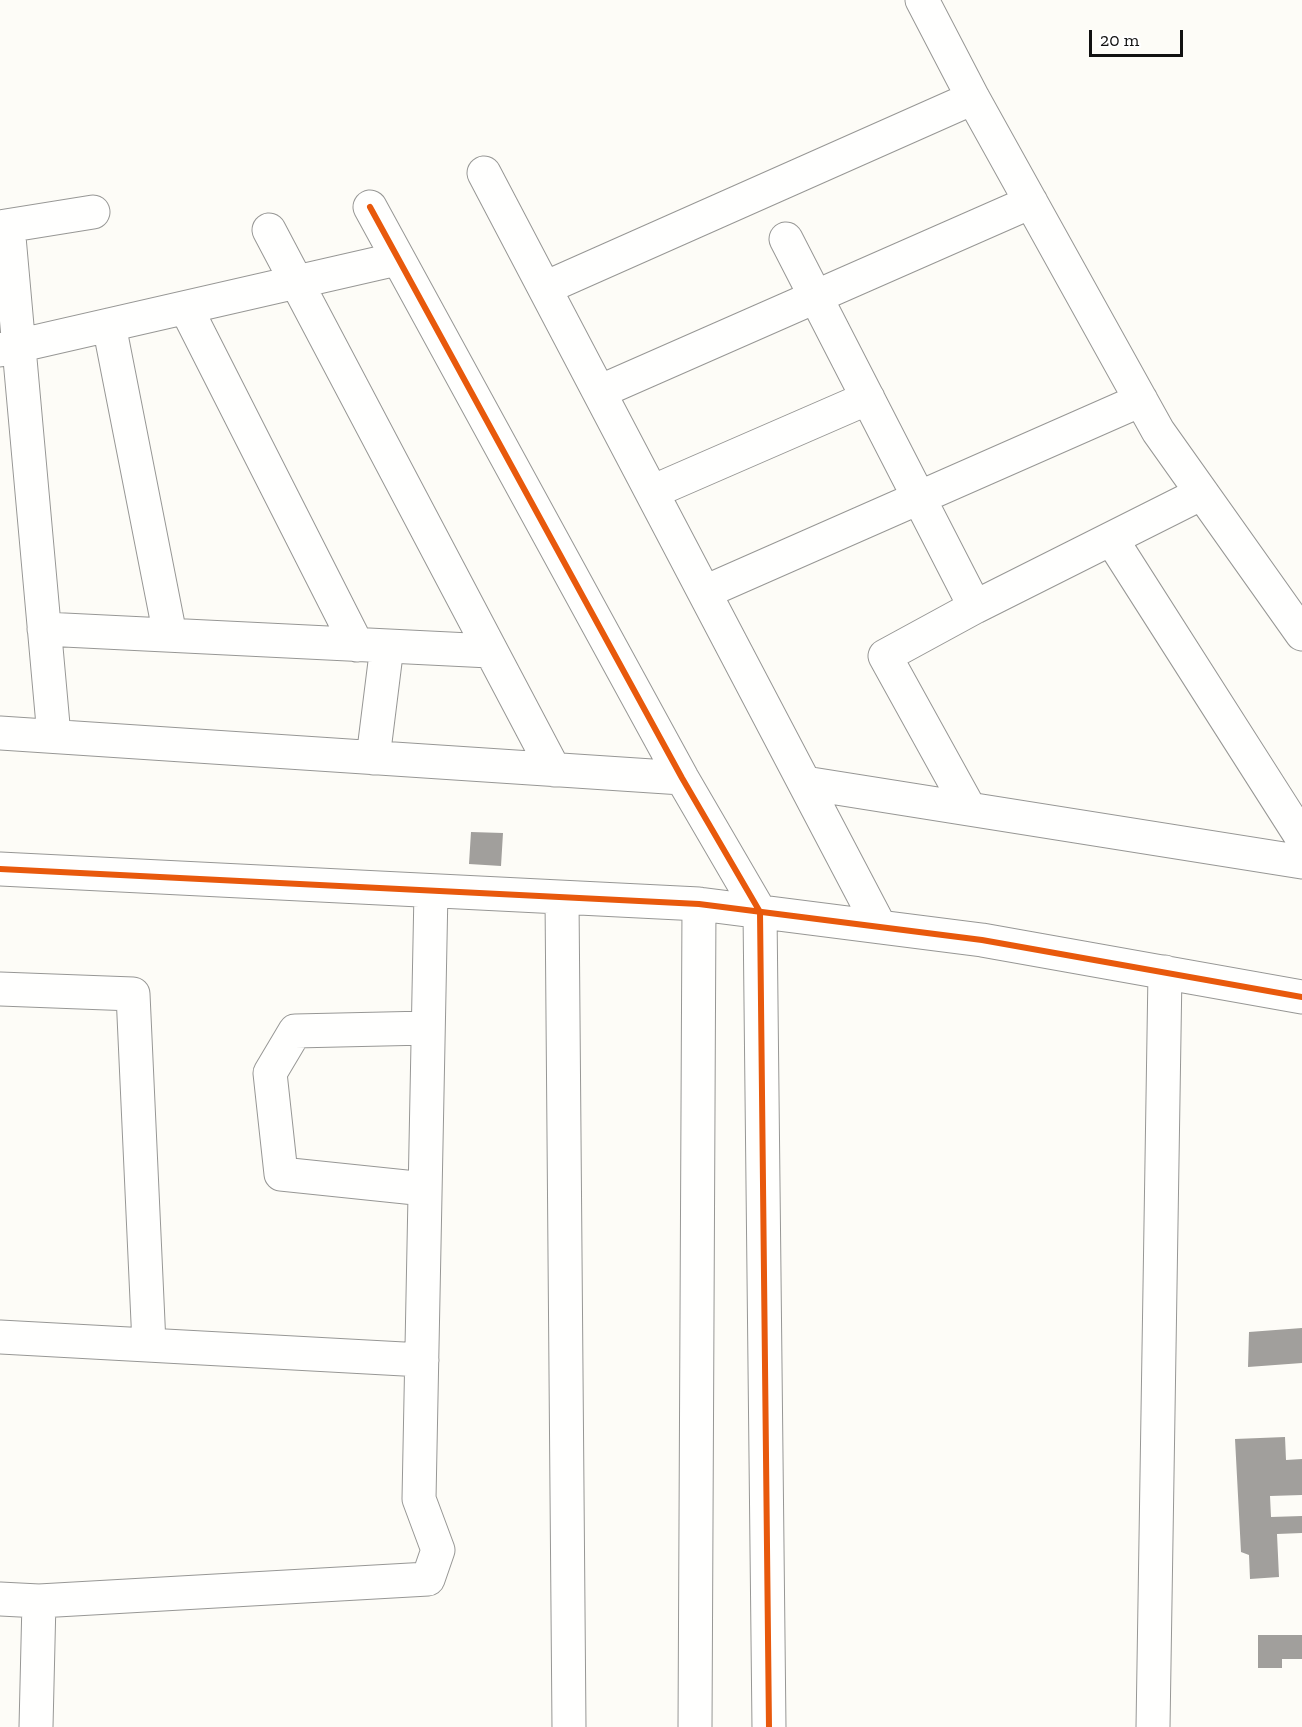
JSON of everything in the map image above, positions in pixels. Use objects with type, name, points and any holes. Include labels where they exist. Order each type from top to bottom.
[{"type":"street","points":[[922,0],[973,98],[1158,431],[1302,634]]},
{"type":"street","points":[[545,288],[973,98]]},
{"type":"street","points":[[484,173],[880,927]]},
{"type":"street","points":[[599,392],[1031,202]]},
{"type":"street","points":[[370,207],[682,778],[760,912],[769,1727]]},
{"type":"street","points":[[54,736],[44,630],[9,348],[4,226],[93,212]]},
{"type":"street","points":[[269,230],[554,770]]},
{"type":"street","points":[[786,239],[975,607]]},
{"type":"street","points":[[9,348],[397,259]]},
{"type":"street","points":[[186,308],[372,645],[373,758]]},
{"type":"street","points":[[109,325],[170,635]]},
{"type":"street","points":[[652,492],[868,398]]},
{"type":"street","points":[[705,592],[1141,400]]},
{"type":"street","points":[[969,808],[885,656],[975,607],[1202,494]]},
{"type":"street","points":[[1112,540],[1302,838]]},
{"type":"street","points":[[44,630],[490,651]]},
{"type":"street","points":[[0,733],[682,778]]},
{"type":"street","points":[[805,783],[1302,862]]},
{"type":"street","points":[[0,869],[699,904],[982,940],[1302,997]]},
{"type":"street","points":[[0,1599],[39,1601],[428,1579],[438,1550],[419,1499],[431,891]]},
{"type":"street","points":[[562,898],[569,1727]]},
{"type":"street","points":[[695,1727],[699,904]]},
{"type":"street","points":[[1153,1727],[1165,972]]},
{"type":"street","points":[[0,989],[133,994],[149,1344]]},
{"type":"street","points":[[425,1190],[281,1174],[270,1073],[295,1031],[428,1028]]},
{"type":"street","points":[[0,1336],[422,1359]]},
{"type":"street","points":[[36,1727],[39,1601]]},
{"type":"building","points":[[471,832],[503,833],[501,866],[469,864]]},
{"type":"building","points":[[1302,1328],[1302,1363],[1248,1367],[1249,1332]]},
{"type":"building","points":[[1285,1437],[1286,1460],[1302,1459],[1302,1495],[1270,1496],[1271,1517],[1302,1516],[1302,1533],[1277,1534],[1279,1577],[1250,1579],[1249,1555],[1241,1552],[1235,1439]]},
{"type":"building","points":[[1258,1635],[1302,1635],[1302,1659],[1282,1659],[1282,1668],[1258,1668]]},
{"type":"cycle path","points":[[370,207],[682,778],[760,912],[769,1727]]},
{"type":"cycle path","points":[[0,869],[699,904],[982,940],[1302,997]]}]
